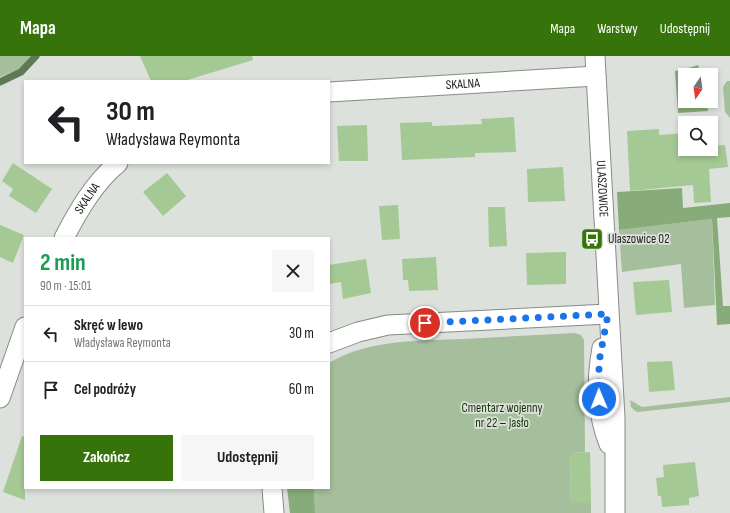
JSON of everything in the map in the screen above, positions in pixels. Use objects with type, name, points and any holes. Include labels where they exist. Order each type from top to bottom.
[{"type":"street","name":"ULASZOWICE","points":[[594,56],[608,314],[599,362],[599,399],[602,422],[615,457],[615,513]]},
{"type":"street","name":"SKALNA","points":[[330,92],[596,76]]},
{"type":"street","name":"SKALNA","points":[[65,237],[81,207],[103,178],[117,164]]},
{"type":"street","points":[[330,343],[358,332],[388,325],[608,314]]},
{"type":"street","points":[[0,398],[24,330]]},
{"type":"street","points":[[272,489],[274,513]]},
{"type":"green space","points":[[0,56],[32,56],[20,69],[0,77]]},
{"type":"green space","points":[[698,65],[699,68],[688,68]]},
{"type":"green space","points":[[675,71],[678,71],[678,108],[708,108],[708,111],[678,113]]},
{"type":"green space","points":[[727,81],[730,81],[730,118],[725,112],[723,87]]},
{"type":"green space","points":[[682,188],[683,208],[730,203],[730,217],[717,218],[723,306],[730,306],[730,324],[717,325],[712,219],[619,230],[617,192]]},
{"type":"green space","points":[[712,219],[715,305],[684,308],[681,264],[622,272],[619,230]]},
{"type":"green space","name":"Cmentarz wojenny nr 22 – Jasło","points":[[575,333],[581,335],[584,340],[585,452],[570,453],[571,503],[591,503],[591,513],[315,513],[314,489],[330,489],[330,362],[360,349],[377,345],[412,341]]},
{"type":"green space","points":[[730,397],[730,402],[638,412],[631,407],[630,400],[642,407]]},
{"type":"green space","points":[[287,489],[314,489],[315,513],[290,513]]},
{"type":"building","points":[[140,56],[252,56],[253,60],[187,80],[151,80]]},
{"type":"building","points":[[514,117],[516,152],[475,153],[475,157],[402,160],[400,123],[432,122],[432,126],[482,124],[481,119]]},
{"type":"building","points":[[367,125],[368,161],[339,161],[337,126]]},
{"type":"building","points":[[659,129],[659,135],[678,134],[678,156],[718,156],[718,146],[725,145],[728,167],[709,169],[711,202],[694,203],[693,185],[630,191],[627,131]]},
{"type":"building","points":[[13,163],[52,189],[36,213],[9,196],[13,189],[2,181]]},
{"type":"building","points":[[563,167],[565,201],[528,202],[527,169]]},
{"type":"building","points":[[167,173],[186,196],[163,216],[143,192]]},
{"type":"building","points":[[398,205],[400,239],[382,240],[379,206]]},
{"type":"building","points":[[488,207],[505,207],[507,246],[489,247]]},
{"type":"building","points":[[0,225],[24,235],[13,263],[0,257]]},
{"type":"building","points":[[566,252],[566,284],[527,285],[526,253]]},
{"type":"building","points":[[436,257],[438,290],[409,291],[408,280],[403,280],[402,259]]},
{"type":"building","points":[[366,259],[371,293],[343,299],[341,282],[330,284],[330,265]]},
{"type":"building","points":[[669,280],[672,312],[636,315],[633,282]]},
{"type":"building","points":[[672,361],[675,390],[649,392],[647,362]]},
{"type":"building","points":[[22,436],[24,437],[25,500],[3,492]]},
{"type":"building","points":[[590,452],[591,503],[571,503],[570,453]]},
{"type":"building","points":[[695,462],[699,496],[689,498],[689,505],[662,507],[661,496],[658,496],[656,478],[664,477],[663,465]]},
{"type":"waterway","points":[[0,82],[21,72],[36,56]]},
{"type":"place","name":"Ulaszowice 02","points":[[592,239]]},
{"type":"route","points":[[425,323],[608,314],[604,342],[599,362],[599,399]]}]
